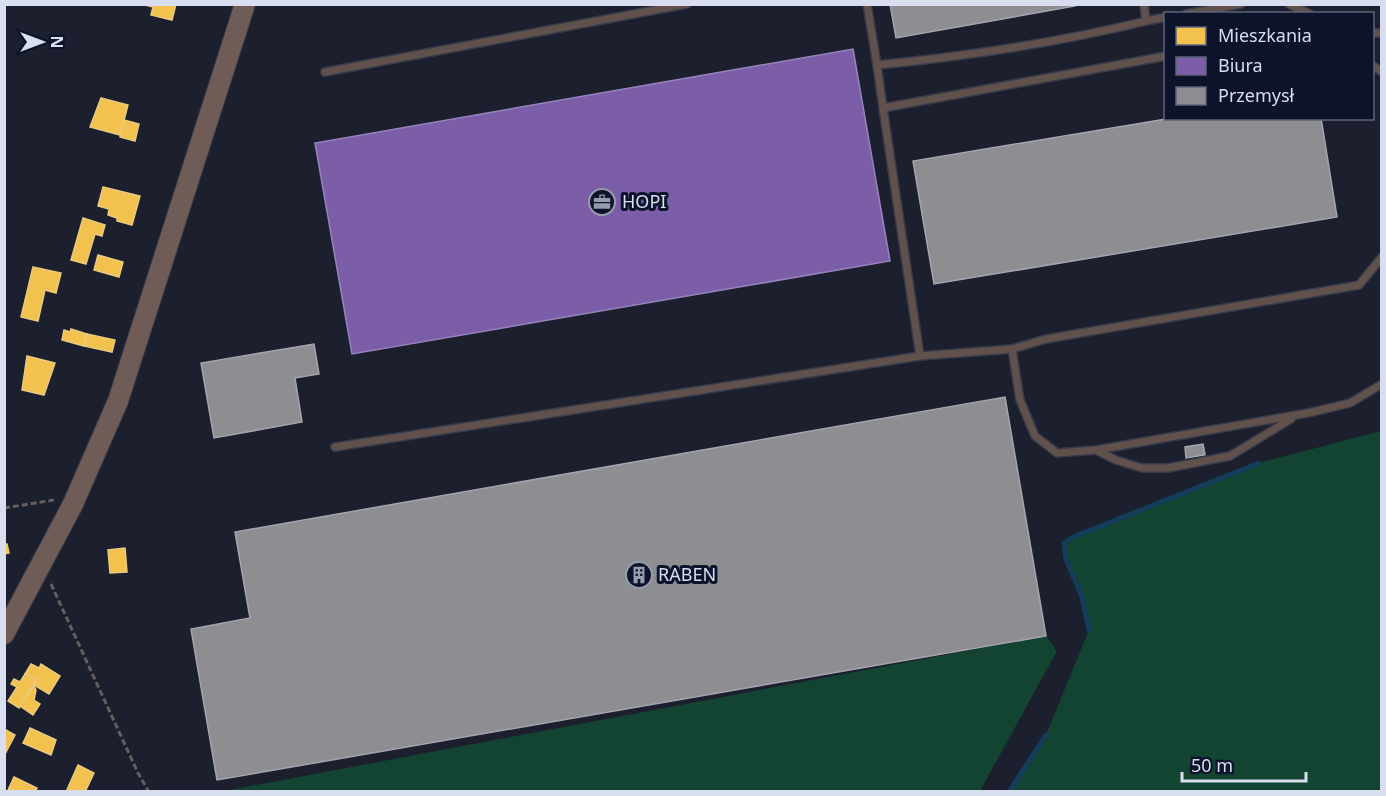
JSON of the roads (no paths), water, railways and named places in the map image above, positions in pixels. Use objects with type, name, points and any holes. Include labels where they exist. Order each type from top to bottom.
[{"type":"street","points":[[4,634],[37,576],[73,504],[118,401],[137,348],[245,4]]},
{"type":"lane","points":[[325,72],[687,4]]},
{"type":"lane","points":[[867,4],[920,356]]},
{"type":"lane","points":[[1144,4],[1146,21]]},
{"type":"lane","points":[[1197,12],[1241,4]]},
{"type":"lane","points":[[1289,4],[1306,12]]},
{"type":"lane","points":[[877,65],[955,58],[1030,46],[1164,17]]},
{"type":"lane","points":[[883,108],[1164,56]]},
{"type":"lane","points":[[335,447],[920,356],[1012,349],[1046,339],[1359,285],[1382,257]]},
{"type":"lane","points":[[1012,349],[1020,400],[1035,436],[1058,453],[1096,450],[1308,413],[1350,403],[1382,384]]},
{"type":"lane","points":[[1096,450],[1116,460],[1142,468],[1168,468],[1230,456],[1284,422],[1308,413]]},
{"type":"waterway","points":[[1089,630],[1082,597],[1066,559],[1064,543],[1073,537],[1259,463]]},
{"type":"waterway","points":[[1009,792],[1046,735]]},
{"type":"place","name":"HOPI","points":[[602,202]]},
{"type":"place","name":"RABEN","points":[[639,575]]}]
